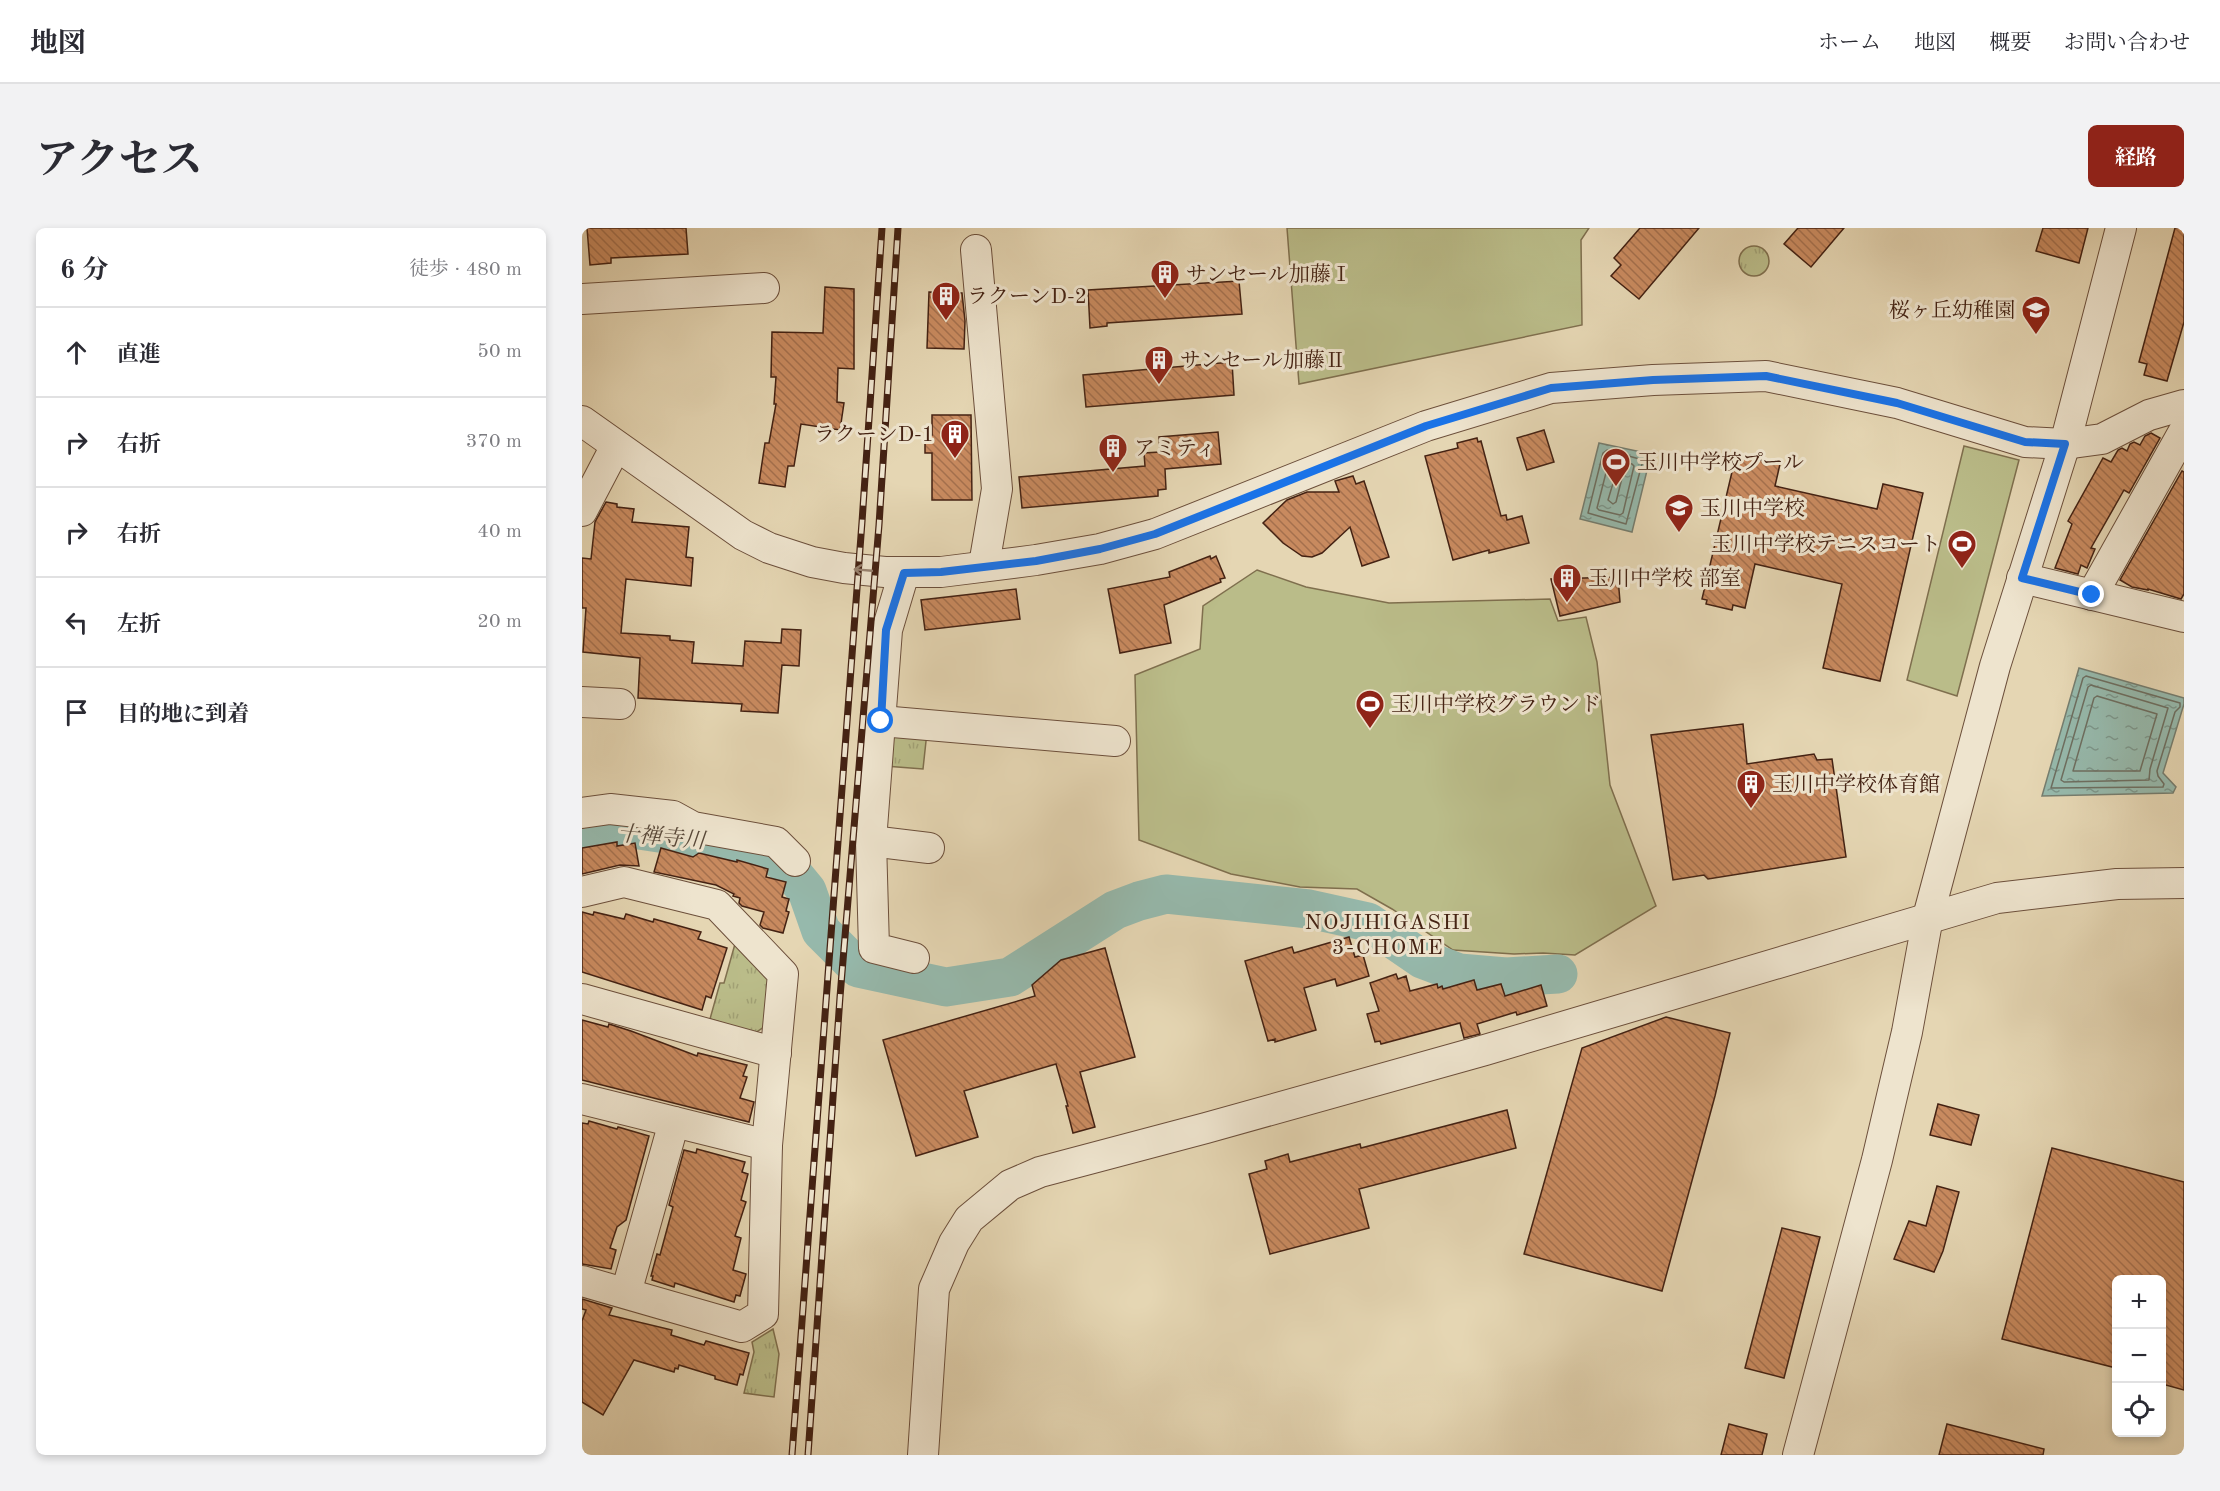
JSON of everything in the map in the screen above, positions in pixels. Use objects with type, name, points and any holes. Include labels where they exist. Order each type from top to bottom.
[{"type":"street","points":[[1798,1455],[1880,1148],[1908,1032],[1928,917],[1995,666],[2065,444],[2121,228]]},
{"type":"street","points":[[976,250],[997,489],[984,565]]},
{"type":"street","points":[[582,299],[764,288]]},
{"type":"street","points":[[582,421],[743,535],[769,548],[812,562],[844,568],[904,573],[941,572],[984,565],[1036,561],[1100,549],[1155,534],[1426,426],[1551,388],[1766,376],[1897,403],[2025,442],[2065,444],[2102,439],[2149,415],[2184,405]]},
{"type":"street","points":[[2092,595],[2184,431]]},
{"type":"street","points":[[582,511],[616,446]]},
{"type":"street","points":[[717,516],[809,545],[942,557],[984,565]]},
{"type":"street","points":[[904,573],[886,630],[871,841],[874,948],[914,958]]},
{"type":"street","points":[[2022,578],[2184,617]]},
{"type":"street","points":[[582,702],[620,704]]},
{"type":"street","points":[[881,721],[1114,741]]},
{"type":"street","points":[[582,813],[610,809],[673,816],[693,827],[776,842],[795,861]]},
{"type":"street","points":[[871,841],[929,848]]},
{"type":"street","points":[[582,892],[624,882],[717,905],[783,974],[767,1145],[763,1314],[742,1327],[582,1281]]},
{"type":"street","points":[[924,1455],[934,1289],[954,1243],[969,1220],[1010,1185],[1040,1172],[1474,1054],[1997,897],[2117,884],[2184,883]]},
{"type":"street","points":[[582,999],[776,1053]]},
{"type":"street","points":[[582,1099],[767,1145]]},
{"type":"street","points":[[626,1293],[674,1122]]},
{"type":"green space","points":[[1287,228],[1589,228],[1581,240],[1582,325],[1299,384]]},
{"type":"green space","points":[[1754,246],[1765,250],[1769,261],[1765,272],[1754,276],[1743,272],[1739,261],[1743,250]]},
{"type":"green space","name":"玉川中学校テニスコート","points":[[1964,446],[2019,460],[1957,696],[1907,680]]},
{"type":"green space","name":"玉川中学校グラウンド","points":[[1257,570],[1306,587],[1389,603],[1550,599],[1558,621],[1586,617],[1597,662],[1610,785],[1656,906],[1575,955],[1453,950],[1392,909],[1357,889],[1300,887],[1231,874],[1139,840],[1135,675],[1200,649],[1203,606]]},
{"type":"green space","points":[[885,729],[927,732],[923,769],[885,766]]},
{"type":"green space","points":[[735,944],[771,979],[767,1025],[755,1033],[710,1019],[720,983],[724,983]]},
{"type":"green space","points":[[773,1329],[779,1354],[774,1397],[744,1393],[754,1352],[752,1342]]},
{"type":"water","name":"玉川中学校プール","points":[[1599,443],[1651,454],[1632,532],[1580,519]]},
{"type":"water","points":[[2079,668],[2184,698],[2163,773],[2176,787],[2173,793],[2042,796]]},
{"type":"building","points":[[587,228],[686,228],[688,254],[611,258],[611,263],[590,265]]},
{"type":"building","points":[[1640,228],[1699,228],[1639,299],[1611,276],[1621,265],[1614,258]]},
{"type":"building","points":[[1798,228],[1844,228],[1811,267],[1784,244]]},
{"type":"building","points":[[2043,228],[2088,228],[2079,263],[2036,251]]},
{"type":"building","points":[[2175,228],[2184,228],[2184,322],[2167,381],[2144,375],[2147,364],[2139,362]]},
{"type":"building","name":"サンセール加藤Ⅰ","points":[[1239,281],[1242,314],[1107,323],[1107,326],[1090,328],[1088,290]]},
{"type":"building","points":[[825,287],[854,289],[854,369],[838,368],[837,402],[844,403],[840,430],[801,424],[794,466],[788,466],[785,487],[759,483],[765,443],[769,443],[776,404],[774,404],[776,377],[771,377],[772,332],[823,333]]},
{"type":"building","name":"ラクーンD-2","points":[[929,292],[962,293],[965,321],[964,349],[927,348]]},
{"type":"building","name":"サンセール加藤Ⅱ","points":[[1232,362],[1234,395],[1086,407],[1083,375]]},
{"type":"building","name":"ラクーンD-1","points":[[932,415],[971,415],[972,500],[932,500],[932,453],[925,453],[925,435],[932,435]]},
{"type":"building","points":[[1544,430],[1554,462],[1527,470],[1517,438]]},
{"type":"building","name":"アミティ","points":[[1218,432],[1221,464],[1165,469],[1166,489],[1158,490],[1158,496],[1022,508],[1019,477],[1145,466],[1144,453],[1160,452],[1159,437]]},
{"type":"building","points":[[2151,433],[2160,438],[2129,493],[2124,490],[2091,548],[2095,549],[2087,568],[2081,565],[2078,574],[2055,568],[2072,524],[2068,521],[2103,458],[2111,462],[2118,450],[2122,448],[2127,451],[2130,444],[2134,442],[2140,445],[2145,436]]},
{"type":"building","points":[[1477,438],[1478,442],[1481,441],[1501,516],[1506,515],[1507,520],[1522,516],[1529,543],[1489,553],[1489,550],[1453,560],[1425,456],[1458,448],[1457,443]]},
{"type":"building","name":"玉川中学校","points":[[1736,455],[1780,464],[1775,486],[1877,509],[1883,484],[1923,493],[1880,681],[1823,668],[1842,584],[1755,564],[1745,608],[1733,605],[1732,610],[1706,604],[1707,600],[1702,599]]},
{"type":"building","points":[[2182,471],[2184,472],[2184,594],[2181,599],[2148,589],[2132,587],[2120,580]]},
{"type":"building","points":[[1353,476],[1356,484],[1364,481],[1389,557],[1362,566],[1350,527],[1322,553],[1312,557],[1302,556],[1283,543],[1263,523],[1287,500],[1307,492],[1339,492],[1335,481]]},
{"type":"building","points":[[606,502],[617,504],[617,507],[634,509],[632,522],[689,527],[686,557],[693,558],[691,586],[626,579],[621,633],[670,636],[670,640],[694,642],[692,663],[743,666],[745,641],[781,643],[782,629],[801,630],[799,666],[782,665],[778,713],[741,711],[742,704],[638,698],[640,658],[583,652],[586,608],[582,608],[582,558],[591,559],[595,522]]},
{"type":"building","points":[[1210,556],[1211,559],[1216,556],[1225,578],[1220,579],[1221,582],[1164,605],[1171,643],[1120,653],[1108,589],[1170,577],[1169,572]]},
{"type":"building","points":[[1618,577],[1620,602],[1560,616],[1551,579]]},
{"type":"building","points":[[1016,589],[1020,619],[925,630],[921,600]]},
{"type":"building","name":"玉川中学校体育館","points":[[1743,724],[1747,764],[1814,754],[1817,760],[1832,759],[1846,857],[1708,879],[1704,875],[1673,880],[1651,735]]},
{"type":"building","points":[[617,842],[617,846],[635,843],[639,866],[620,865],[582,874],[582,848]]},
{"type":"building","points":[[661,848],[693,857],[699,853],[737,862],[737,860],[768,869],[766,877],[786,882],[782,897],[789,899],[786,911],[789,912],[783,933],[763,928],[760,925],[764,912],[742,906],[739,903],[740,898],[716,885],[654,872]]},
{"type":"building","points":[[582,912],[593,915],[594,912],[624,919],[626,914],[653,922],[654,919],[701,932],[698,939],[727,948],[711,998],[706,996],[702,1010],[582,972]]},
{"type":"building","points":[[1349,937],[1355,957],[1363,955],[1369,976],[1337,986],[1335,979],[1304,988],[1316,1030],[1275,1042],[1275,1039],[1268,1041],[1245,961],[1292,947],[1294,953]]},
{"type":"building","points":[[1105,948],[1135,1057],[1080,1072],[1095,1127],[1073,1133],[1056,1064],[964,1091],[978,1137],[916,1156],[883,1040],[1035,996],[1032,985],[1061,960]]},
{"type":"building","points":[[1396,974],[1398,979],[1406,976],[1410,991],[1437,984],[1438,988],[1442,986],[1443,989],[1474,980],[1477,990],[1501,984],[1505,996],[1541,985],[1547,1006],[1517,1015],[1516,1012],[1477,1024],[1480,1034],[1464,1038],[1460,1023],[1381,1044],[1380,1041],[1375,1042],[1367,1014],[1379,1011],[1370,983]]},
{"type":"building","points":[[1666,1017],[1730,1033],[1662,1291],[1524,1254],[1582,1048]]},
{"type":"building","points":[[582,1020],[608,1027],[609,1024],[697,1056],[698,1053],[747,1065],[743,1076],[747,1077],[740,1098],[754,1102],[749,1122],[582,1080]]},
{"type":"building","points":[[1938,1104],[1979,1115],[1971,1145],[1930,1135]]},
{"type":"building","points":[[1507,1110],[1516,1148],[1359,1189],[1369,1228],[1270,1254],[1249,1174],[1267,1169],[1265,1161],[1288,1154],[1290,1162],[1360,1144],[1361,1148]]},
{"type":"building","points":[[589,1121],[649,1136],[626,1220],[617,1227],[610,1248],[616,1250],[611,1269],[582,1264],[582,1123],[588,1124]]},
{"type":"building","points":[[2052,1148],[2184,1182],[2184,1390],[2166,1385],[2166,1275],[2112,1275],[2112,1367],[2002,1339]]},
{"type":"building","points":[[697,1149],[745,1162],[742,1172],[748,1174],[741,1200],[746,1202],[735,1236],[741,1238],[733,1270],[746,1274],[740,1296],[736,1295],[734,1302],[675,1283],[674,1287],[652,1280],[653,1276],[651,1276],[657,1254],[660,1255],[673,1207],[669,1205],[684,1150],[696,1153]]},
{"type":"building","points":[[1937,1186],[1959,1192],[1943,1251],[1934,1272],[1894,1259],[1909,1221],[1926,1226]]},
{"type":"building","points":[[1782,1228],[1820,1237],[1784,1378],[1745,1368]]},
{"type":"building","points":[[582,1299],[612,1308],[609,1315],[672,1330],[671,1335],[704,1345],[706,1341],[749,1353],[743,1375],[740,1374],[737,1385],[679,1365],[674,1372],[634,1360],[603,1415],[582,1402],[582,1321],[586,1310],[582,1309]]},
{"type":"building","points":[[1729,1424],[1767,1434],[1762,1455],[1721,1455]]},
{"type":"building","points":[[1947,1424],[2044,1449],[2043,1455],[1939,1455]]},
{"type":"waterway","name":"十禅寺川","points":[[582,832],[609,829],[639,830],[765,849],[784,863],[807,891],[821,931],[858,968],[946,987],[1010,977],[1115,910],[1166,894],[1309,909],[1368,922],[1422,959],[1459,973],[1506,977],[1558,974]]},
{"type":"railway","points":[[792,1455],[882,228]]},
{"type":"railway","points":[[808,1455],[840,997],[879,525],[898,228]]},
{"type":"place","name":"サンセール加藤Ⅰ","points":[[1165,300]]},
{"type":"place","name":"ラクーンD-2","points":[[946,322]]},
{"type":"place","name":"桜ヶ丘幼稚園","points":[[2036,336]]},
{"type":"place","name":"サンセール加藤Ⅱ","points":[[1159,386]]},
{"type":"place","name":"ラクーンD-1","points":[[955,460]]},
{"type":"place","name":"アミティ","points":[[1113,474]]},
{"type":"place","name":"玉川中学校プール","points":[[1616,488]]},
{"type":"place","name":"玉川中学校","points":[[1679,534]]},
{"type":"place","name":"玉川中学校テニスコート","points":[[1962,570]]},
{"type":"place","name":"玉川中学校 部室","points":[[1567,604]]},
{"type":"place","name":"玉川中学校グラウンド","points":[[1370,730]]},
{"type":"place","name":"玉川中学校体育館","points":[[1751,810]]},
{"type":"district","name":"NOJIHIGASHI 3-CHOME","points":[[1388,934]]},
{"type":"route","points":[[881,721],[886,630],[904,573],[941,572],[984,565],[1036,561],[1100,549],[1155,534],[1426,426],[1551,388],[1653,380],[1766,376],[1897,403],[2025,442],[2065,444],[2022,578],[2092,595]]}]
